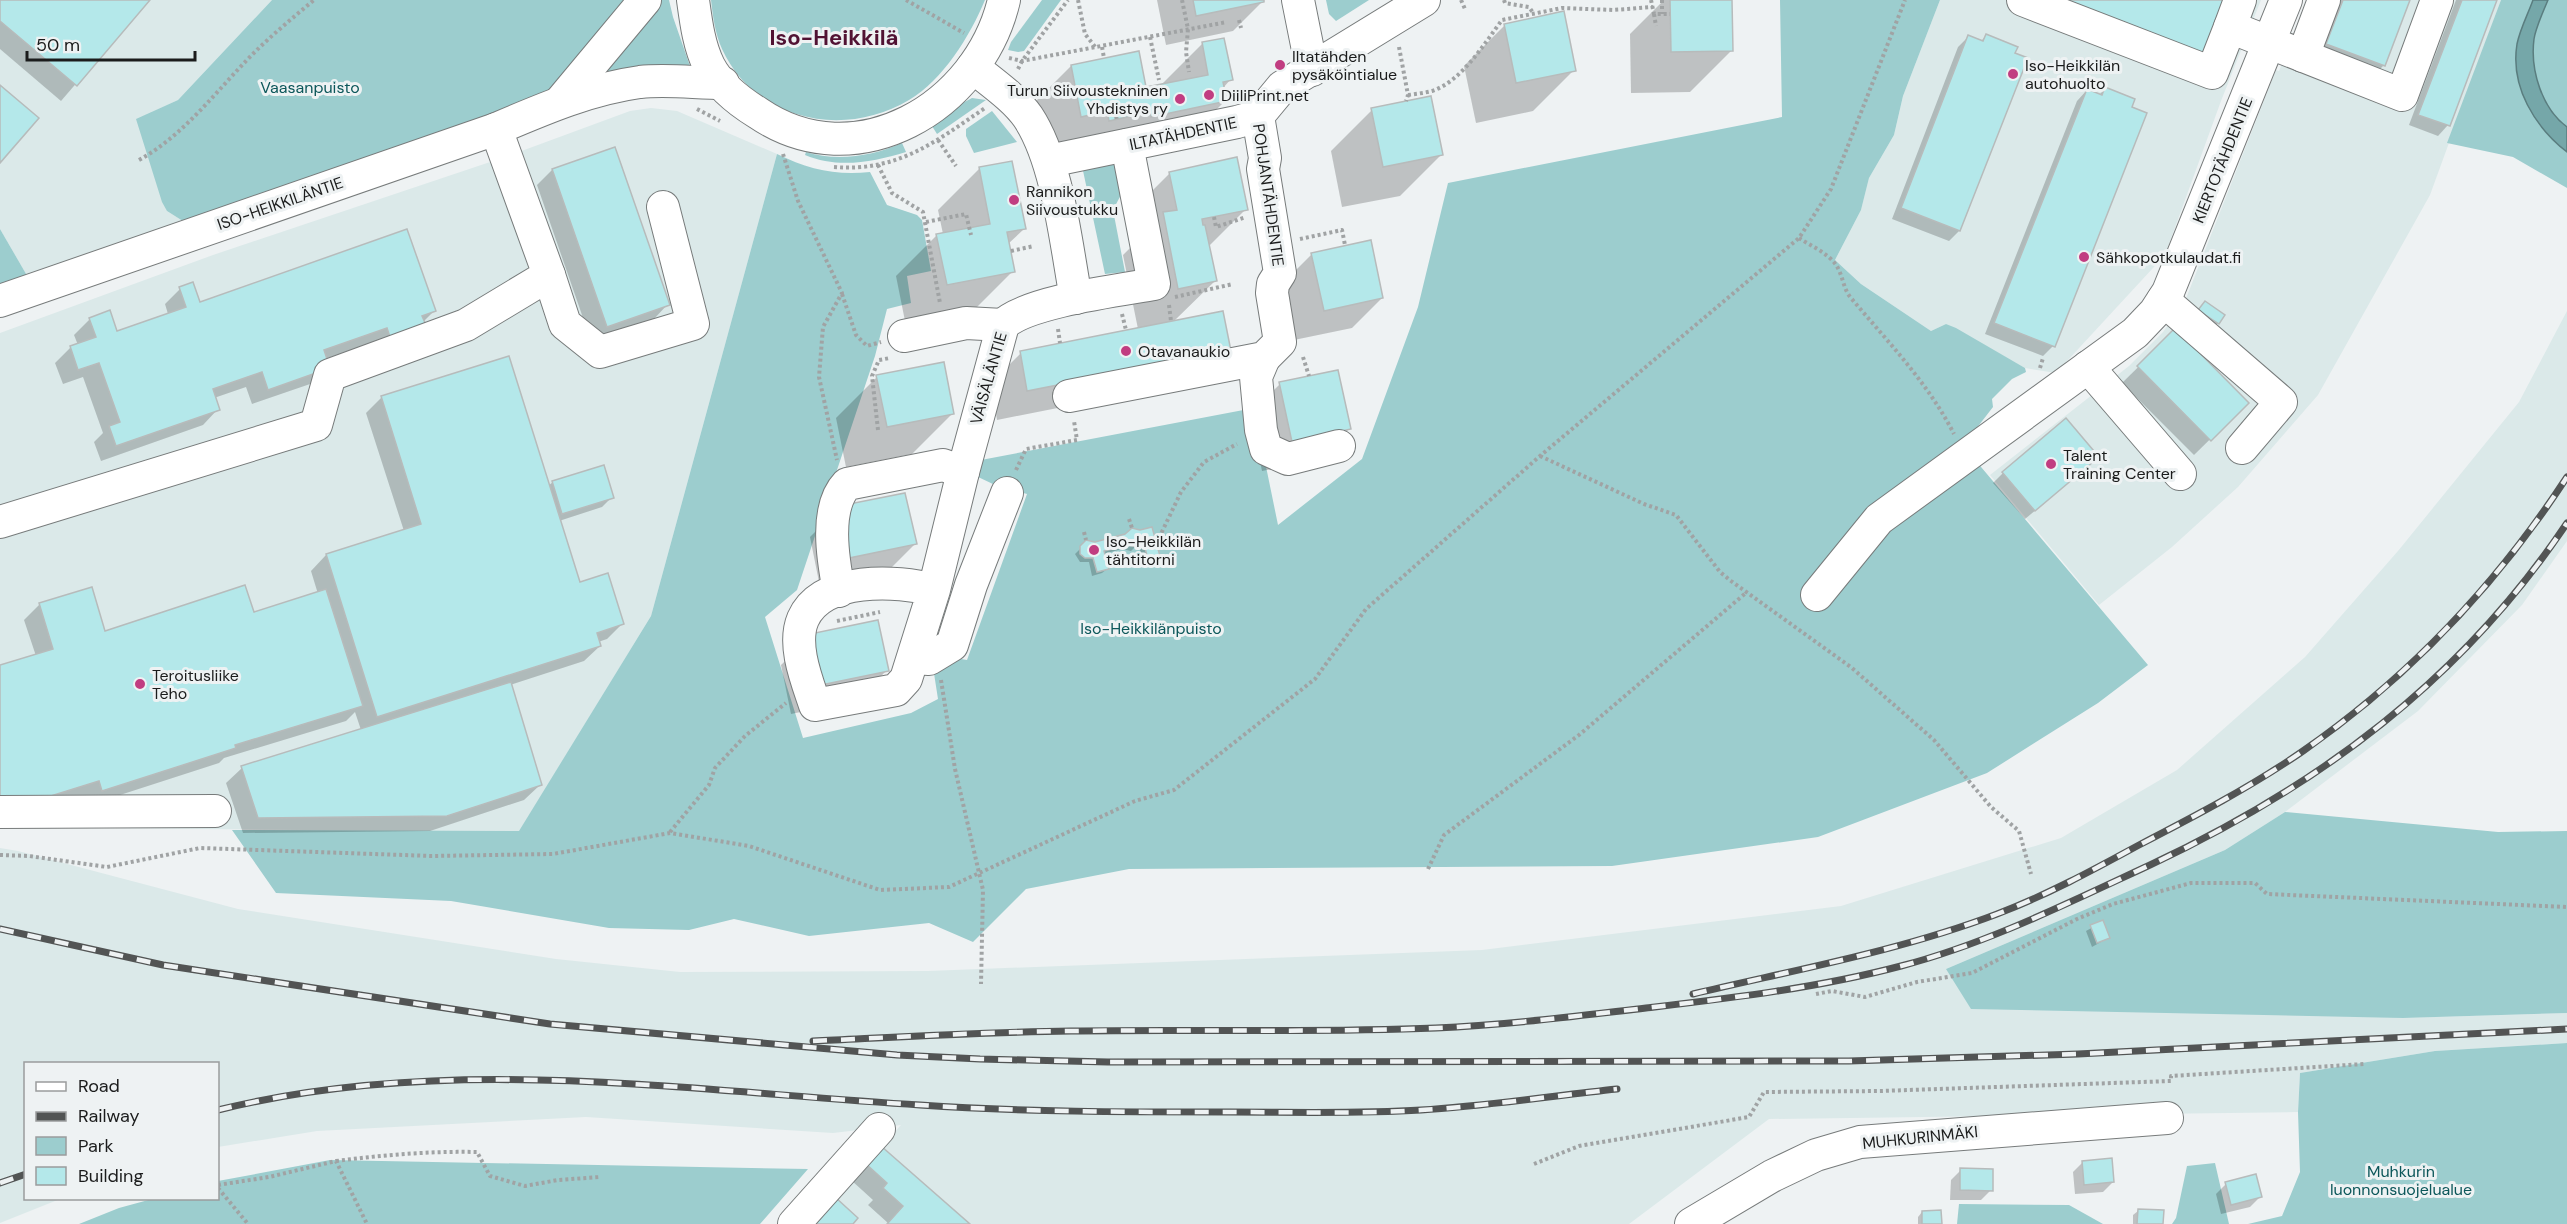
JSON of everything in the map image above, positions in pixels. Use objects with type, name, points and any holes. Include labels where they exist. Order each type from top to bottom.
[{"type":"street","name":"ISO-HEIKKILÄNTIE","points":[[560,102],[645,0]]},
{"type":"street","points":[[693,0],[704,52],[710,67],[723,83],[752,109],[784,128],[808,136],[848,139],[878,134],[909,121],[932,107],[953,90],[973,68],[994,31],[1004,0]]},
{"type":"street","points":[[1298,0],[1312,70]]},
{"type":"street","name":"ILTATÄHDENTIE","points":[[1049,161],[1122,132],[1258,116],[1282,87],[1424,0]]},
{"type":"street","points":[[2023,0],[2212,73],[2235,14],[2269,43],[2402,95],[2437,0]]},
{"type":"street","name":"KIERTOTÄHDENTIE","points":[[1817,595],[1879,519],[2135,333],[2155,312],[2163,300],[2286,0]]},
{"type":"street","points":[[2303,56],[2324,0]]},
{"type":"street","points":[[973,68],[1027,115],[1040,138],[1049,161],[1076,298],[1154,284],[1122,132]]},
{"type":"street","name":"ISO-HEIKKILÄNTIE","points":[[0,301],[496,129],[560,102],[593,92],[642,82],[723,83]]},
{"type":"street","name":"POHJANTÄHDENTIE","points":[[1258,116],[1265,158],[1263,169],[1280,273],[1273,284],[1272,293],[1282,352]]},
{"type":"street","points":[[496,129],[565,324],[600,352],[693,324],[663,207]]},
{"type":"street","points":[[0,522],[316,424],[330,375],[466,325],[549,275]]},
{"type":"street","name":"VÄISÄLÄNTIE","points":[[926,657],[934,590],[1003,326],[1018,315],[1076,298]]},
{"type":"street","points":[[2163,300],[2281,402],[2242,448]]},
{"type":"street","points":[[904,336],[966,323],[1003,326]]},
{"type":"street","points":[[1069,396],[1282,352]]},
{"type":"street","points":[[1282,352],[1256,377],[1261,430],[1266,449],[1288,459],[1340,446]]},
{"type":"street","points":[[2088,367],[2180,474]]},
{"type":"street","points":[[841,605],[834,566],[833,507],[838,493],[847,484],[943,465],[963,472]]},
{"type":"street","points":[[934,590],[913,584],[875,582],[841,605],[816,601],[803,620],[800,650],[815,705],[896,690],[926,657],[952,645],[971,585],[1006,493]]},
{"type":"street","points":[[0,812],[215,811]]},
{"type":"street","name":"MUHKURINMÄKI","points":[[1692,1224],[1772,1176],[1807,1159],[1860,1142],[2167,1118]]},
{"type":"street","points":[[794,1224],[879,1130]]},
{"type":"path","points":[[140,160],[166,142],[201,110],[260,46],[314,0]]},
{"type":"path","points":[[906,0],[966,34]]},
{"type":"path","points":[[1015,78],[1022,61],[1068,0]]},
{"type":"path","points":[[1078,0],[1085,34],[1096,48]]},
{"type":"path","points":[[1182,0],[1188,29],[1186,52],[1189,72]]},
{"type":"path","points":[[1461,0],[1465,9]]},
{"type":"path","points":[[1504,0],[1505,3],[1529,6],[1537,14]]},
{"type":"path","points":[[1651,0],[1656,26]]},
{"type":"path","points":[[1662,0],[1662,14]]},
{"type":"path","points":[[0,855],[28,856],[107,867],[200,848],[432,856],[553,854],[670,833],[749,846],[880,890],[949,887],[1136,801],[1174,790],[1315,679],[1366,609],[1540,456],[1799,238],[1831,189],[1905,0]]},
{"type":"path","points":[[1408,95],[1433,91],[1448,82],[1478,52],[1502,20],[1562,8],[1613,10],[1653,7]]},
{"type":"path","points":[[1654,14],[1670,14]]},
{"type":"path","points":[[1239,20],[1241,28]]},
{"type":"path","points":[[1022,61],[1227,22]]},
{"type":"path","points":[[1150,37],[1159,80]]},
{"type":"path","points":[[1102,46],[1104,58]]},
{"type":"path","points":[[1399,47],[1408,95],[1406,101]]},
{"type":"path","points":[[1115,110],[1122,132]]},
{"type":"path","points":[[939,140],[956,166]]},
{"type":"path","points":[[782,151],[798,201],[842,293],[856,336],[867,346],[904,336]]},
{"type":"path","points":[[878,165],[892,194],[923,212],[945,327]]},
{"type":"path","points":[[926,222],[966,214],[971,235]]},
{"type":"path","points":[[1214,217],[1216,227]]},
{"type":"path","points":[[1293,240],[1342,230],[1346,245]]},
{"type":"path","points":[[1799,238],[1826,255],[1836,265],[1849,296],[1869,316],[1939,405],[1967,455]]},
{"type":"path","points":[[1011,251],[1034,246]]},
{"type":"path","points":[[1174,286],[1176,297],[1233,284]]},
{"type":"path","points":[[838,493],[835,471],[837,460],[819,378],[823,327],[842,293]]},
{"type":"path","points":[[1167,299],[1171,321]]},
{"type":"path","points":[[1121,310],[1126,330]]},
{"type":"path","points":[[1056,322],[1060,343]]},
{"type":"path","points":[[1282,352],[1309,376]]},
{"type":"path","points":[[875,370],[873,376],[878,430]]},
{"type":"path","points":[[1006,493],[1026,449],[1077,440],[1069,396]]},
{"type":"path","points":[[1159,538],[1181,492],[1204,462],[1261,430]]},
{"type":"path","points":[[1540,456],[1644,504],[1676,515],[1720,572],[1852,668],[1934,740],[1990,807],[2019,831],[2031,874]]},
{"type":"path","points":[[1129,519],[1132,528]]},
{"type":"path","points":[[1084,532],[1086,540]]},
{"type":"path","points":[[1428,869],[1444,836],[1579,735],[1747,592]]},
{"type":"path","points":[[841,605],[846,627]]},
{"type":"path","points":[[854,618],[883,612]]},
{"type":"path","points":[[926,657],[983,890],[981,984]]},
{"type":"path","points":[[670,833],[704,792],[715,768],[745,736],[789,701],[810,691]]},
{"type":"path","points":[[1816,994],[1832,991],[1865,997],[1917,982],[1972,973],[2077,919],[2113,904],[2191,883],[2255,883],[2267,894],[2567,907]]},
{"type":"path","points":[[1534,1164],[1579,1146],[1749,1117],[1764,1092],[1880,1091],[2171,1081],[2171,1076],[2364,1064]]},
{"type":"path","points":[[219,1187],[336,1161],[370,1156],[448,1151],[477,1152],[490,1176],[525,1186],[558,1180],[600,1177]]},
{"type":"path","points":[[336,1161],[367,1224]]},
{"type":"path","points":[[219,1188],[248,1224]]},
{"type":"shaded area","points":[[0,0],[272,0],[178,100],[152,112],[167,211],[186,223],[29,279],[0,229]]},
{"type":"shaded area","points":[[1940,0],[2261,0],[2221,101],[2165,255],[2056,373],[2025,368],[1946,324],[1931,331],[1861,284],[1835,260],[1861,210],[1869,178],[1894,135],[1903,96]]},
{"type":"shaded area","points":[[2307,0],[2501,0],[2430,195],[2318,395],[2238,487],[2172,547],[2099,605],[1990,475],[2129,366],[2163,332],[2185,301],[2276,70],[2279,71]]},
{"type":"shaded area","points":[[2533,0],[2548,0],[2535,34],[2534,63],[2536,76],[2545,99],[2558,119],[2567,127],[2567,152],[2555,142],[2535,118],[2527,105],[2517,76],[2517,44]]},
{"type":"shaded area","points":[[651,108],[677,111],[777,154],[651,616],[519,832],[0,827],[0,333],[213,255],[505,157],[630,111]]},
{"type":"shaded area","points":[[2567,311],[2567,541],[2522,605],[2418,711],[2285,812],[2225,850],[1946,969],[2403,1018],[2567,1013],[2567,1043],[2435,1051],[2300,1073],[2298,1112],[1769,1119],[1629,1224],[810,1224],[901,1125],[833,1133],[586,1117],[317,1131],[219,1147],[219,1062],[24,1062],[24,1200],[58,1200],[0,1223],[0,848],[238,909],[556,959],[680,972],[928,971],[1482,950],[1841,906],[2061,838],[2177,770],[2305,657],[2398,551],[2519,402]]},
{"type":"green space","name":"Vaasanpuisto","points":[[272,0],[633,0],[578,71],[536,100],[186,223],[167,211],[162,202],[136,119],[178,100]]},
{"type":"green space","points":[[654,0],[669,0],[691,69],[589,79]]},
{"type":"green space","points":[[711,0],[985,0],[972,28],[954,56],[933,81],[921,91],[909,100],[884,112],[857,119],[830,120],[804,116],[779,107],[756,93],[737,73],[722,49],[716,31]]},
{"type":"green space","points":[[1042,0],[1061,0],[1024,51],[1008,50],[1011,42]]},
{"type":"green space","points":[[1326,0],[1369,0],[1336,21],[1329,14]]},
{"type":"green space","name":"Iso-Heikkilänpuisto","points":[[1780,0],[1940,0],[1903,96],[1894,135],[1869,178],[1861,210],[1835,260],[1861,284],[1931,331],[1946,324],[2025,368],[2026,372],[2012,379],[1992,399],[1993,407],[1969,438],[1976,461],[2148,665],[2098,703],[1987,773],[1818,837],[1612,866],[1129,869],[1026,889],[973,942],[929,923],[809,936],[734,919],[689,930],[609,928],[451,901],[276,893],[232,830],[519,831],[651,616],[777,154],[822,170],[845,173],[870,172],[887,205],[917,215],[922,220],[931,271],[907,276],[911,303],[887,309],[875,356],[797,590],[765,617],[803,738],[911,713],[938,699],[933,667],[943,656],[967,660],[1027,494],[995,485],[976,476],[981,460],[1254,408],[1278,525],[1362,459],[1418,307],[1448,183],[1782,117]]},
{"type":"green space","points":[[2501,0],[2567,0],[2567,188],[2513,157],[2447,143]]},
{"type":"green space","points":[[972,98],[986,100],[937,134],[932,126],[957,106]]},
{"type":"green space","points":[[992,111],[1017,142],[974,153],[966,136],[966,129]]},
{"type":"green space","points":[[902,143],[906,152],[868,161],[830,162],[805,155],[806,152],[830,157],[855,156]]},
{"type":"green space","points":[[1115,163],[1124,189],[1113,210],[1125,272],[1105,274],[1082,166]]},
{"type":"green space","points":[[0,229],[29,279],[0,289]]},
{"type":"green space","points":[[2285,812],[2498,832],[2567,831],[2567,1013],[2403,1018],[1971,1009],[1946,969],[2225,850]]},
{"type":"green space","name":"Muhkurin luonnonsuojelualue","points":[[2567,1043],[2567,1224],[2248,1224],[2282,1216],[2300,1172],[2298,1112],[2300,1073],[2435,1051]]},
{"type":"green space","points":[[330,1160],[808,1169],[760,1224],[79,1224],[119,1208],[148,1200],[219,1200],[219,1181]]},
{"type":"green space","points":[[2215,1163],[2229,1224],[2172,1224],[2176,1218],[2187,1166]]},
{"type":"green space","points":[[1959,1204],[2069,1205],[2103,1224],[1957,1224]]},
{"type":"building","points":[[0,0],[150,0],[77,86],[0,21]]},
{"type":"building","points":[[1193,0],[1264,0],[1264,2],[1196,16]]},
{"type":"building","points":[[1670,0],[1732,0],[1733,51],[1671,52]]},
{"type":"building","points":[[2060,0],[2226,0],[2207,56]]},
{"type":"building","points":[[2343,0],[2410,0],[2385,66],[2326,44]]},
{"type":"building","points":[[2462,0],[2497,0],[2450,126],[2418,115]]},
{"type":"building","points":[[1564,11],[1576,71],[1516,83],[1504,24]]},
{"type":"building","points":[[1986,34],[2018,47],[2015,53],[2028,58],[1960,231],[1901,208],[1968,35],[1983,41]]},
{"type":"building","points":[[1224,38],[1233,80],[1223,82],[1227,101],[1151,117],[1150,112],[1109,121],[1107,111],[1081,117],[1071,65],[1139,51],[1146,87],[1208,75],[1202,42]]},
{"type":"building","points":[[0,85],[39,118],[0,163]]},
{"type":"building","points":[[2105,87],[2135,99],[2132,107],[2147,113],[2055,347],[1994,323],[2087,89],[2102,95]]},
{"type":"building","points":[[1431,96],[1443,155],[1383,167],[1371,108]]},
{"type":"building","points":[[615,147],[670,305],[607,327],[552,169]]},
{"type":"building","points":[[1237,157],[1248,210],[1202,219],[1217,281],[1178,289],[1163,212],[1177,210],[1169,172]]},
{"type":"building","points":[[1012,161],[1026,229],[1007,232],[1015,272],[947,285],[936,234],[990,224],[979,167]]},
{"type":"building","points":[[407,229],[436,311],[422,316],[426,325],[390,337],[387,328],[324,350],[330,368],[268,390],[262,372],[213,389],[220,410],[116,446],[109,426],[120,422],[99,363],[78,370],[70,346],[96,337],[89,318],[110,310],[117,331],[186,307],[179,287],[193,282],[200,302]]},
{"type":"building","points":[[1371,240],[1383,298],[1324,311],[1311,253]]},
{"type":"building","points":[[2205,301],[2225,315],[2219,324],[2198,310]]},
{"type":"building","name":"Otavanaukio","points":[[1223,311],[1231,351],[1027,391],[1020,351]]},
{"type":"building","points":[[2175,328],[2249,403],[2211,441],[2137,366]]},
{"type":"building","points":[[509,356],[580,582],[608,573],[624,624],[597,633],[601,646],[377,717],[326,554],[421,524],[381,396]]},
{"type":"building","points":[[944,362],[954,414],[887,427],[876,375]]},
{"type":"building","points":[[1338,370],[1351,429],[1292,442],[1279,382]]},
{"type":"building","name":"Talent Training Center","points":[[2066,418],[2099,457],[2035,511],[2002,472]]},
{"type":"building","points":[[604,465],[614,498],[562,514],[552,481]]},
{"type":"building","points":[[905,493],[917,544],[849,558],[839,506]]},
{"type":"building","name":"Iso-Heikkilän tähtitorni","points":[[1152,527],[1160,556],[1148,559],[1143,541],[1137,547],[1128,545],[1104,551],[1109,569],[1097,572],[1093,558],[1085,558],[1080,554],[1080,546],[1086,540],[1095,542],[1125,534],[1132,528],[1140,530]]},
{"type":"building","points":[[245,585],[254,612],[326,589],[363,706],[235,745],[236,748],[102,791],[99,781],[38,800],[0,800],[0,665],[53,649],[39,603],[92,587],[105,631]]},
{"type":"building","points":[[878,620],[889,671],[821,685],[810,634]]},
{"type":"building","points":[[511,682],[542,785],[447,816],[258,818],[241,766]]},
{"type":"building","points":[[2103,920],[2110,938],[2097,943],[2090,925]]},
{"type":"building","points":[[881,1146],[970,1224],[887,1224],[903,1206],[883,1188],[887,1183],[865,1163]]},
{"type":"building","points":[[2112,1158],[2114,1182],[2084,1185],[2082,1161]]},
{"type":"building","points":[[1960,1168],[1993,1169],[1993,1191],[1960,1190]]},
{"type":"building","points":[[2256,1174],[2262,1197],[2231,1205],[2225,1182]]},
{"type":"building","points":[[835,1197],[858,1218],[853,1224],[810,1224]]},
{"type":"building","points":[[2138,1209],[2164,1210],[2163,1224],[2137,1224]]},
{"type":"building","points":[[1941,1210],[1942,1224],[1922,1224],[1922,1211]]},
{"type":"railway","points":[[1693,994],[1885,949],[1997,914],[2070,882],[2243,789],[2342,723],[2414,660],[2448,627],[2511,555],[2567,477]]},
{"type":"railway","points":[[813,1041],[1039,1032],[1345,1030],[1488,1025],[1774,992],[1870,974],[1933,957],[2027,921],[2150,865],[2272,800],[2329,763],[2382,723],[2433,679],[2481,632],[2526,580],[2567,523]]},
{"type":"railway","points":[[0,929],[163,965],[550,1024],[897,1055],[980,1059],[1108,1062],[1849,1061],[2078,1054],[2567,1029]]},
{"type":"railway","points":[[219,1110],[305,1093],[392,1083],[480,1080],[656,1085],[959,1107],[1114,1112],[1421,1110],[1617,1089]]},
{"type":"railway","points":[[0,1183],[24,1175]]},
{"type":"place","name":"Iltatähden pysäköintialue","points":[[1280,65]]},
{"type":"place","name":"Iso-Heikkilän autohuolto","points":[[2013,74]]},
{"type":"place","name":"DiiliPrint.net","points":[[1209,95]]},
{"type":"place","name":"Turun Siivoustekninen Yhdistys ry","points":[[1180,99]]},
{"type":"place","name":"Rannikon Siivoustukku","points":[[1014,200]]},
{"type":"place","name":"Sähkopotkulaudat.fi","points":[[2084,257]]},
{"type":"place","name":"Otavanaukio","points":[[1126,351]]},
{"type":"place","name":"Talent Training Center","points":[[2051,464]]},
{"type":"place","name":"Iso-Heikkilän tähtitorni","points":[[1094,550]]},
{"type":"place","name":"Teroitusliike Teho","points":[[140,684]]},
{"type":"district","name":"Iso-Heikkilä","points":[[834,37]]}]
